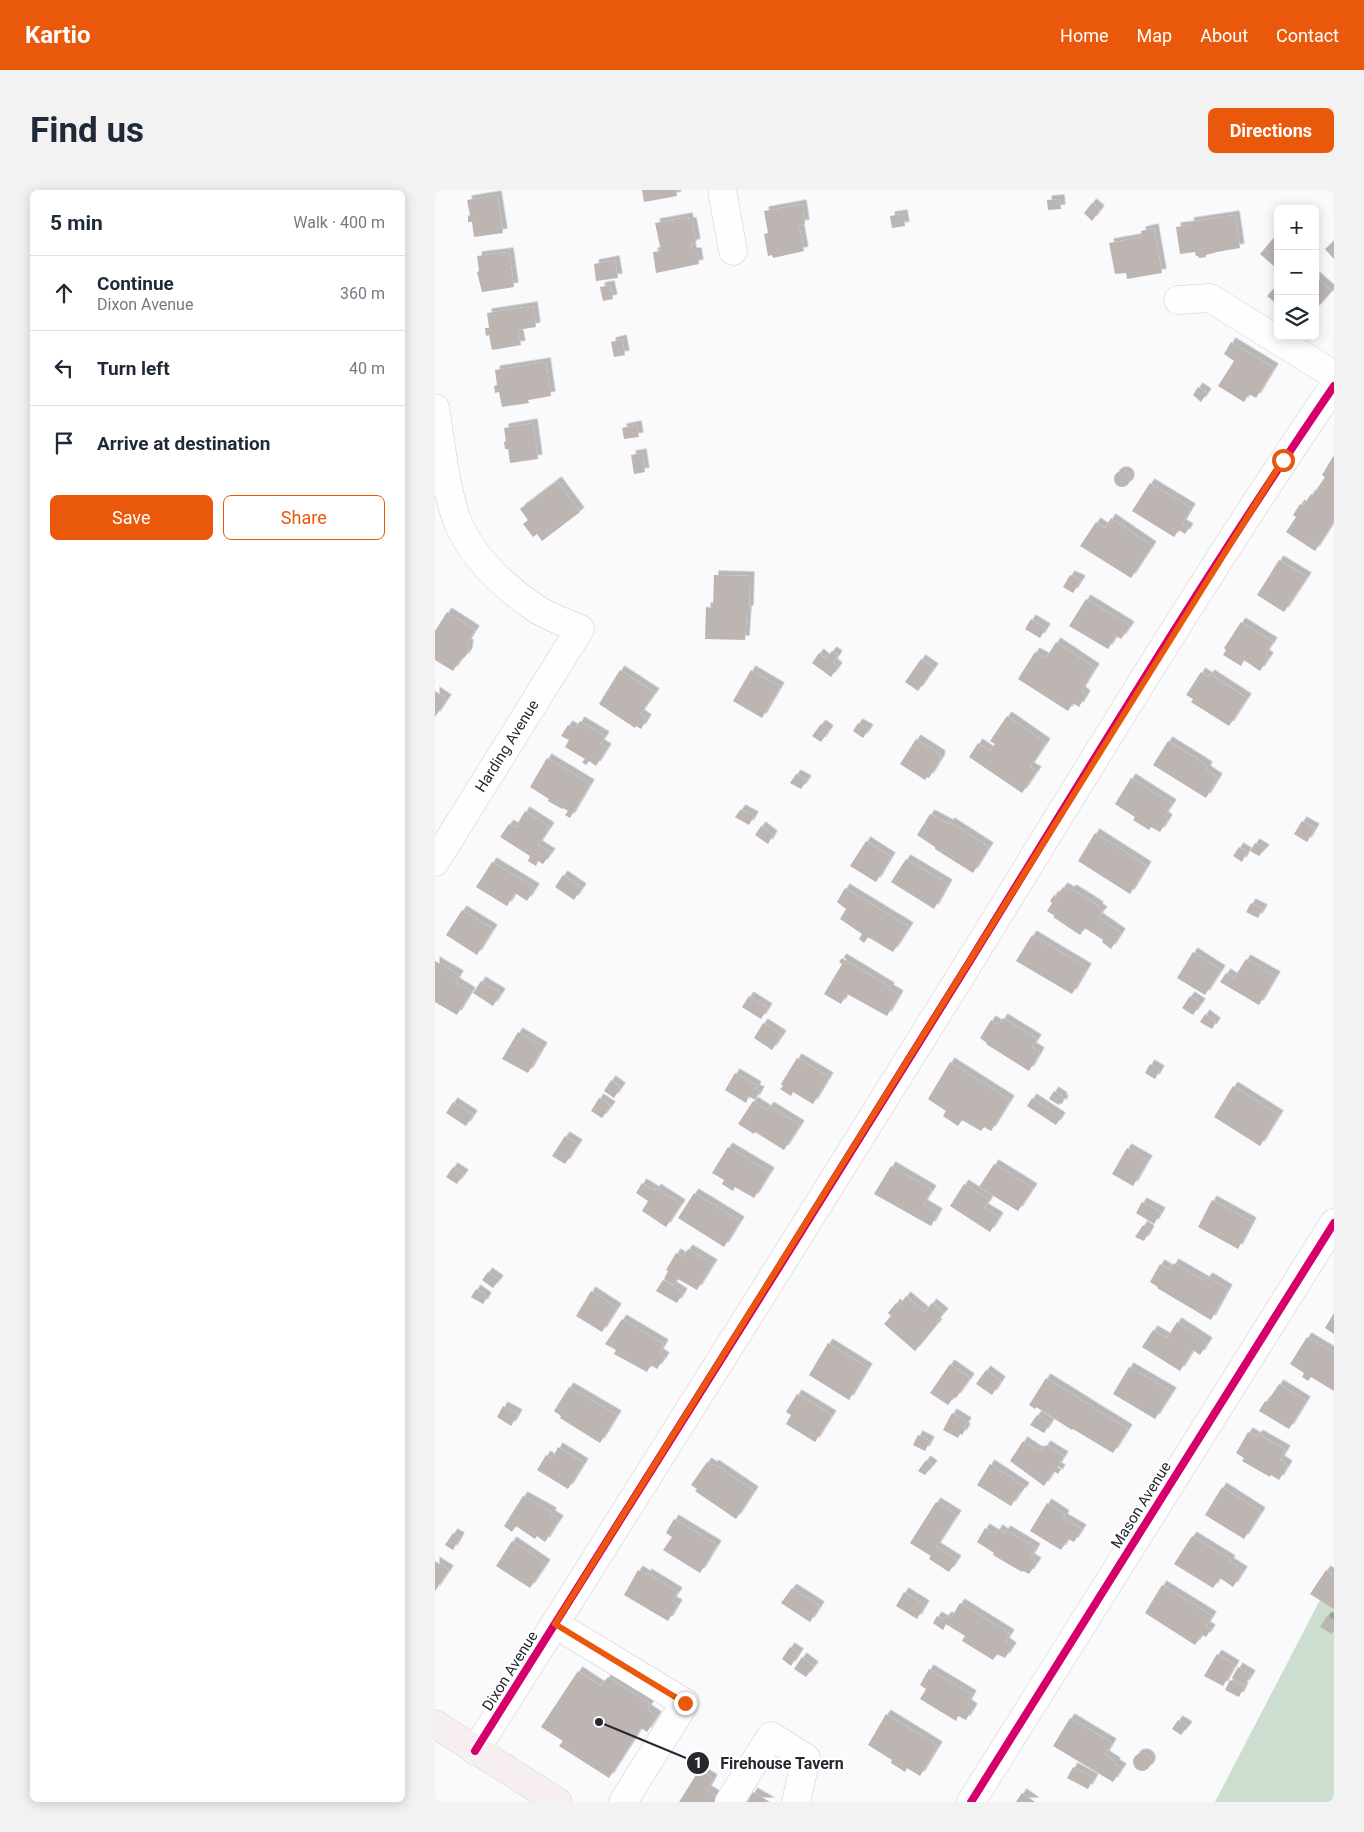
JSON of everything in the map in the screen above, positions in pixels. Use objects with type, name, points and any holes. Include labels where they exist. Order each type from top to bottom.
[{"type":"main road","points":[[435,1724],[558,1802]]},
{"type":"street","points":[[722,190],[733,251]]},
{"type":"street","points":[[1178,300],[1210,298],[1334,374]]},
{"type":"street","name":"Dixon Avenue","points":[[475,1751],[772,1280],[1115,726],[1283,460],[1334,386]]},
{"type":"street","name":"Harding Avenue","points":[[435,408],[452,503],[465,538],[476,555],[498,578],[535,608],[580,629],[435,862]]},
{"type":"street","name":"Mason Avenue","points":[[971,1802],[1334,1223]]},
{"type":"street","points":[[555,1624],[685,1703],[623,1802]]},
{"type":"street","points":[[729,1802],[771,1736],[805,1758],[796,1802]]},
{"type":"green space","points":[[1334,1573],[1334,1802],[1215,1802]]},
{"type":"building","points":[[642,190],[676,190],[677,196],[644,202]]},
{"type":"building","points":[[497,195],[503,233],[474,237],[472,222],[468,222],[468,216],[470,215],[467,200]]},
{"type":"building","points":[[1060,199],[1061,209],[1048,210],[1047,200]]},
{"type":"building","points":[[1092,203],[1100,210],[1092,221],[1084,213]]},
{"type":"building","points":[[802,204],[805,224],[799,225],[804,251],[773,258],[772,255],[768,256],[764,234],[768,233],[764,211]]},
{"type":"building","points":[[903,214],[905,226],[892,228],[890,216]]},
{"type":"building","points":[[1235,215],[1240,248],[1217,252],[1199,258],[1195,252],[1180,254],[1176,227],[1190,225],[1189,222]]},
{"type":"building","points":[[688,217],[689,222],[692,222],[696,243],[691,245],[692,252],[697,252],[699,264],[656,273],[653,252],[661,251],[655,223]]},
{"type":"building","points":[[1154,228],[1162,273],[1127,279],[1126,273],[1115,274],[1109,243],[1142,237],[1141,231]]},
{"type":"building","points":[[1274,238],[1274,266],[1260,254]]},
{"type":"building","points":[[1334,241],[1334,259],[1325,249]]},
{"type":"building","points":[[509,252],[514,287],[482,292],[477,272],[479,271],[477,256]]},
{"type":"building","points":[[615,260],[618,278],[596,281],[594,264]]},
{"type":"building","points":[[1319,280],[1332,291],[1319,306]]},
{"type":"building","points":[[610,285],[613,299],[603,301],[600,287]]},
{"type":"building","points":[[1274,288],[1274,302],[1267,296]]},
{"type":"building","points":[[533,306],[536,327],[518,330],[521,345],[492,350],[489,335],[486,336],[485,328],[489,328],[487,313]]},
{"type":"building","points":[[622,339],[625,355],[614,357],[611,342]]},
{"type":"building","points":[[1231,342],[1274,368],[1256,398],[1249,394],[1244,402],[1218,386],[1234,361],[1224,354]]},
{"type":"building","points":[[546,362],[551,396],[528,400],[529,403],[502,407],[499,392],[495,393],[494,386],[497,385],[495,370]]},
{"type":"building","points":[[1198,387],[1207,393],[1201,402],[1193,395]]},
{"type":"building","points":[[533,423],[538,459],[510,463],[508,449],[505,449],[504,428]]},
{"type":"building","points":[[637,425],[639,437],[624,439],[622,428]]},
{"type":"building","points":[[642,453],[645,472],[634,474],[631,455]]},
{"type":"building","points":[[1334,455],[1334,521],[1315,551],[1286,532],[1296,517],[1293,515],[1300,504],[1303,506],[1325,477],[1322,475]]},
{"type":"building","points":[[1122,471],[1130,479],[1122,487],[1114,479]]},
{"type":"building","points":[[557,481],[580,512],[542,541],[537,534],[533,537],[523,524],[528,520],[520,509]]},
{"type":"building","points":[[1150,483],[1191,508],[1182,524],[1189,528],[1185,534],[1179,530],[1174,537],[1132,511]]},
{"type":"building","points":[[1111,518],[1152,546],[1131,578],[1080,546],[1096,522],[1105,528]]},
{"type":"building","points":[[1279,560],[1307,577],[1284,612],[1257,595]]},
{"type":"building","points":[[714,575],[750,576],[749,610],[747,610],[745,640],[705,639],[706,607],[713,608]]},
{"type":"building","points":[[1070,575],[1081,580],[1073,593],[1063,587]]},
{"type":"building","points":[[1086,599],[1130,626],[1121,639],[1116,636],[1108,649],[1069,626]]},
{"type":"building","points":[[447,612],[475,630],[467,643],[469,644],[468,652],[453,671],[435,660],[435,631]]},
{"type":"building","points":[[1031,619],[1046,628],[1040,638],[1025,629]]},
{"type":"building","points":[[1241,622],[1273,642],[1265,654],[1269,657],[1260,671],[1244,660],[1241,666],[1223,655],[1226,650],[1224,648]]},
{"type":"building","points":[[1056,642],[1095,668],[1081,691],[1086,695],[1079,707],[1073,703],[1068,711],[1018,679],[1035,652],[1046,658]]},
{"type":"building","points":[[832,651],[838,655],[833,663],[838,667],[831,677],[812,663],[819,653],[826,659]]},
{"type":"building","points":[[921,659],[934,668],[918,691],[905,682]]},
{"type":"building","points":[[620,670],[655,693],[640,714],[647,719],[641,729],[636,726],[635,728],[599,704]]},
{"type":"building","points":[[751,670],[780,687],[762,718],[733,701]]},
{"type":"building","points":[[1201,672],[1208,677],[1210,674],[1247,698],[1229,726],[1191,702],[1193,699],[1186,695]]},
{"type":"building","points":[[435,691],[447,699],[435,717]]},
{"type":"building","points":[[1007,716],[1046,743],[1030,767],[1037,771],[1022,793],[969,757],[978,743],[990,751],[995,744],[990,741]]},
{"type":"building","points":[[580,721],[605,736],[600,744],[607,748],[596,766],[589,761],[586,765],[582,762],[585,759],[565,747],[569,740],[561,736],[568,725],[575,729]]},
{"type":"building","points":[[858,723],[869,729],[863,738],[853,731]]},
{"type":"building","points":[[821,724],[829,730],[821,742],[812,736]]},
{"type":"building","points":[[916,739],[941,755],[929,778],[927,777],[925,780],[900,764]]},
{"type":"building","points":[[1168,741],[1208,766],[1206,770],[1218,778],[1206,798],[1153,765]]},
{"type":"building","points":[[547,758],[590,784],[570,818],[565,815],[568,811],[548,801],[549,799],[530,787]]},
{"type":"building","points":[[796,774],[807,780],[801,789],[790,783]]},
{"type":"building","points":[[1131,778],[1172,804],[1164,816],[1168,819],[1160,832],[1151,827],[1149,830],[1133,820],[1135,817],[1115,804]]},
{"type":"building","points":[[741,809],[754,816],[749,825],[735,817]]},
{"type":"building","points":[[525,811],[550,827],[538,845],[551,853],[543,864],[538,861],[536,866],[528,861],[530,856],[500,837],[509,824],[515,828]]},
{"type":"building","points":[[930,814],[949,824],[950,822],[989,847],[973,873],[917,835]]},
{"type":"building","points":[[1302,821],[1315,828],[1307,842],[1294,834]]},
{"type":"building","points":[[761,826],[773,835],[768,844],[755,835]]},
{"type":"building","points":[[1095,833],[1147,866],[1130,894],[1078,861]]},
{"type":"building","points":[[866,841],[891,857],[876,882],[850,866]]},
{"type":"building","points":[[1255,843],[1265,849],[1259,856],[1250,851]]},
{"type":"building","points":[[1239,847],[1247,852],[1242,862],[1233,856]]},
{"type":"building","points":[[906,859],[948,884],[934,909],[891,882]]},
{"type":"building","points":[[492,862],[535,888],[527,901],[515,893],[507,906],[476,887]]},
{"type":"building","points":[[563,875],[582,888],[574,900],[555,887]]},
{"type":"building","points":[[1063,887],[1070,891],[1072,889],[1099,906],[1098,908],[1103,911],[1098,917],[1121,933],[1111,949],[1102,942],[1103,940],[1085,928],[1080,935],[1047,911],[1054,895],[1056,897]]},
{"type":"building","points":[[845,888],[909,927],[893,952],[868,937],[864,943],[859,939],[862,934],[840,919],[846,909],[837,902]]},
{"type":"building","points":[[1251,903],[1263,909],[1258,918],[1246,912]]},
{"type":"building","points":[[462,910],[493,929],[477,955],[446,935]]},
{"type":"building","points":[[1032,935],[1087,968],[1072,994],[1016,961]]},
{"type":"building","points":[[1193,952],[1221,970],[1205,995],[1177,978]]},
{"type":"building","points":[[842,958],[890,987],[889,989],[899,995],[887,1016],[847,994],[841,1004],[824,994],[842,964],[839,962]]},
{"type":"building","points":[[1246,959],[1276,976],[1259,1005],[1220,982],[1226,973],[1234,978]]},
{"type":"building","points":[[435,961],[459,975],[455,982],[471,992],[457,1015],[435,1002]]},
{"type":"building","points":[[481,981],[501,993],[493,1006],[473,993]]},
{"type":"building","points":[[749,996],[768,1008],[761,1019],[742,1007]]},
{"type":"building","points":[[1190,996],[1201,1003],[1193,1015],[1182,1008]]},
{"type":"building","points":[[1205,1014],[1216,1022],[1212,1029],[1200,1022]]},
{"type":"building","points":[[1003,1018],[1037,1039],[1032,1047],[1040,1052],[1029,1071],[986,1044],[980,1038],[991,1020],[999,1025]]},
{"type":"building","points":[[763,1023],[782,1035],[772,1050],[754,1038]]},
{"type":"building","points":[[518,1032],[543,1047],[528,1073],[502,1059]]},
{"type":"building","points":[[797,1058],[829,1077],[813,1104],[793,1092],[791,1096],[780,1089],[783,1086],[781,1084]]},
{"type":"building","points":[[950,1062],[1010,1100],[991,1131],[984,1127],[981,1131],[962,1120],[958,1126],[943,1116],[946,1111],[928,1099]]},
{"type":"building","points":[[1150,1064],[1160,1070],[1155,1079],[1145,1073]]},
{"type":"building","points":[[735,1073],[757,1086],[755,1089],[760,1091],[755,1100],[749,1096],[746,1103],[725,1090]]},
{"type":"building","points":[[611,1080],[621,1087],[614,1098],[604,1091]]},
{"type":"building","points":[[1233,1086],[1279,1115],[1260,1146],[1214,1117]]},
{"type":"building","points":[[1054,1091],[1063,1097],[1062,1104],[1060,1103],[1059,1105],[1049,1099]]},
{"type":"building","points":[[599,1098],[611,1106],[602,1118],[591,1111]]},
{"type":"building","points":[[1032,1098],[1061,1117],[1056,1125],[1027,1106]]},
{"type":"building","points":[[753,1101],[767,1110],[769,1106],[800,1125],[784,1150],[738,1124]]},
{"type":"building","points":[[453,1102],[473,1115],[466,1126],[446,1113]]},
{"type":"building","points":[[565,1136],[578,1144],[565,1164],[552,1156]]},
{"type":"building","points":[[728,1147],[770,1172],[754,1198],[735,1187],[733,1191],[722,1184],[724,1180],[712,1173]]},
{"type":"building","points":[[1127,1148],[1148,1160],[1133,1186],[1112,1174]]},
{"type":"building","points":[[994,1164],[1033,1188],[1018,1211],[979,1187]]},
{"type":"building","points":[[891,1166],[932,1190],[923,1204],[938,1213],[931,1226],[874,1194]]},
{"type":"building","points":[[453,1167],[464,1174],[457,1184],[446,1177]]},
{"type":"building","points":[[642,1183],[655,1191],[656,1188],[681,1204],[666,1227],[642,1211],[648,1201],[636,1193]]},
{"type":"building","points":[[964,1184],[989,1200],[984,1208],[999,1217],[990,1232],[950,1206]]},
{"type":"building","points":[[694,1193],[740,1221],[724,1247],[678,1218]]},
{"type":"building","points":[[1212,1200],[1252,1222],[1238,1249],[1198,1227]]},
{"type":"building","points":[[1142,1202],[1161,1212],[1154,1224],[1136,1213]]},
{"type":"building","points":[[1143,1225],[1150,1230],[1144,1241],[1135,1237]]},
{"type":"building","points":[[688,1249],[713,1264],[697,1290],[678,1279],[674,1285],[664,1279],[668,1271],[666,1270],[676,1253],[683,1257]]},
{"type":"building","points":[[1174,1263],[1205,1281],[1208,1277],[1228,1289],[1211,1320],[1150,1282],[1160,1264],[1170,1270]]},
{"type":"building","points":[[488,1272],[499,1280],[493,1288],[482,1280]]},
{"type":"building","points":[[663,1280],[683,1293],[677,1303],[656,1291]]},
{"type":"building","points":[[476,1289],[487,1297],[483,1304],[471,1297]]},
{"type":"building","points":[[591,1291],[617,1308],[602,1332],[576,1316]]},
{"type":"building","points":[[906,1296],[925,1312],[932,1303],[944,1313],[915,1351],[884,1324],[891,1316],[888,1313],[896,1303],[899,1306]]},
{"type":"building","points":[[1334,1313],[1334,1334],[1325,1328]]},
{"type":"building","points":[[622,1319],[664,1344],[659,1353],[665,1357],[657,1369],[651,1365],[647,1372],[614,1354],[616,1350],[605,1344]]},
{"type":"building","points":[[1177,1322],[1208,1342],[1200,1355],[1193,1350],[1180,1371],[1142,1347],[1153,1330],[1167,1338]]},
{"type":"building","points":[[1307,1337],[1334,1353],[1334,1391],[1311,1377],[1308,1381],[1302,1377],[1304,1373],[1290,1364]]},
{"type":"building","points":[[828,1343],[868,1368],[849,1400],[809,1375]]},
{"type":"building","points":[[950,1364],[970,1378],[956,1398],[954,1397],[948,1405],[930,1393]]},
{"type":"building","points":[[1129,1367],[1172,1392],[1155,1419],[1113,1394]]},
{"type":"building","points":[[986,1370],[1001,1381],[992,1395],[976,1384]]},
{"type":"building","points":[[1046,1378],[1128,1429],[1113,1453],[1036,1407],[1035,1409],[1029,1405]]},
{"type":"building","points":[[1279,1384],[1306,1401],[1289,1429],[1259,1411]]},
{"type":"building","points":[[569,1387],[617,1415],[600,1443],[560,1418],[561,1416],[554,1411]]},
{"type":"building","points":[[797,1394],[832,1415],[815,1442],[786,1424],[791,1415],[786,1412]]},
{"type":"building","points":[[503,1406],[518,1414],[511,1426],[497,1417]]},
{"type":"building","points":[[952,1413],[967,1422],[964,1427],[966,1428],[958,1438],[943,1430]]},
{"type":"building","points":[[1037,1415],[1050,1423],[1044,1433],[1030,1425]]},
{"type":"building","points":[[1248,1432],[1257,1437],[1258,1434],[1286,1450],[1280,1460],[1288,1465],[1279,1480],[1242,1461],[1244,1458],[1236,1453]]},
{"type":"building","points":[[918,1435],[930,1441],[925,1451],[913,1445]]},
{"type":"building","points":[[1023,1441],[1038,1451],[1042,1451],[1046,1445],[1064,1456],[1057,1467],[1061,1469],[1058,1474],[1054,1471],[1044,1486],[1010,1461]]},
{"type":"building","points":[[558,1447],[584,1463],[568,1489],[537,1470],[546,1455],[552,1459]]},
{"type":"building","points":[[926,1460],[933,1465],[925,1475],[918,1471]]},
{"type":"building","points":[[707,1462],[713,1466],[714,1464],[754,1491],[736,1519],[695,1491],[697,1489],[691,1485]]},
{"type":"building","points":[[990,1464],[1025,1487],[1011,1506],[977,1485]]},
{"type":"building","points":[[1222,1487],[1261,1512],[1244,1539],[1205,1515]]},
{"type":"building","points":[[523,1496],[552,1512],[551,1515],[559,1520],[545,1542],[537,1536],[535,1539],[516,1526],[512,1532],[504,1526]]},
{"type":"building","points":[[936,1502],[957,1515],[936,1547],[957,1560],[949,1572],[929,1559],[931,1556],[910,1543]]},
{"type":"building","points":[[1047,1503],[1065,1515],[1063,1518],[1082,1529],[1074,1542],[1068,1539],[1061,1550],[1030,1531]]},
{"type":"building","points":[[674,1519],[717,1545],[700,1573],[663,1550],[672,1537],[666,1533]]},
{"type":"building","points":[[985,1528],[995,1534],[998,1529],[1004,1533],[1006,1530],[1036,1548],[1030,1558],[1037,1562],[1029,1574],[993,1555],[994,1553],[977,1542]]},
{"type":"building","points":[[453,1533],[460,1537],[453,1550],[445,1545]]},
{"type":"building","points":[[1192,1536],[1231,1560],[1229,1562],[1243,1571],[1233,1587],[1220,1578],[1213,1588],[1174,1564]]},
{"type":"building","points":[[512,1541],[546,1564],[530,1588],[496,1566]]},
{"type":"building","points":[[435,1561],[449,1570],[435,1591]]},
{"type":"building","points":[[638,1570],[646,1575],[647,1573],[678,1592],[672,1601],[678,1604],[668,1621],[624,1595]]},
{"type":"building","points":[[1326,1570],[1334,1575],[1334,1609],[1310,1594]]},
{"type":"building","points":[[1162,1585],[1212,1616],[1206,1626],[1211,1629],[1206,1637],[1202,1635],[1195,1645],[1145,1613]]},
{"type":"building","points":[[792,1588],[820,1606],[810,1622],[781,1603]]},
{"type":"building","points":[[904,1592],[925,1605],[917,1619],[896,1606]]},
{"type":"building","points":[[960,1603],[1010,1634],[1005,1642],[1012,1647],[1005,1658],[997,1654],[993,1660],[962,1641],[965,1636],[946,1624],[943,1630],[933,1623],[937,1616],[944,1620],[947,1616],[951,1618]]},
{"type":"building","points":[[1327,1616],[1334,1620],[1332,1634],[1320,1627]]},
{"type":"building","points":[[790,1647],[799,1653],[791,1666],[782,1659]]},
{"type":"building","points":[[1217,1654],[1235,1665],[1223,1686],[1204,1676]]},
{"type":"building","points":[[802,1657],[814,1666],[806,1677],[794,1669]]},
{"type":"building","points":[[1238,1667],[1251,1675],[1245,1685],[1232,1678]]},
{"type":"building","points":[[929,1669],[972,1695],[967,1704],[973,1708],[966,1720],[958,1716],[956,1721],[920,1699],[926,1689],[920,1685]]},
{"type":"building","points":[[578,1671],[601,1686],[608,1677],[650,1704],[647,1709],[657,1716],[647,1732],[641,1728],[609,1778],[559,1746],[563,1741],[541,1727]]},
{"type":"building","points":[[1230,1680],[1244,1687],[1239,1697],[1225,1690]]},
{"type":"building","points":[[886,1714],[938,1746],[920,1776],[907,1768],[905,1772],[891,1763],[892,1760],[868,1745]]},
{"type":"building","points":[[1070,1718],[1112,1743],[1105,1755],[1122,1768],[1113,1782],[1053,1746]]},
{"type":"building","points":[[1178,1720],[1188,1726],[1181,1735],[1172,1729]]},
{"type":"building","points":[[1142,1753],[1148,1756],[1151,1762],[1148,1768],[1142,1771],[1136,1768],[1133,1762],[1136,1756]]},
{"type":"building","points":[[1073,1767],[1094,1778],[1088,1789],[1067,1778]]},
{"type":"building","points":[[699,1770],[713,1779],[707,1790],[723,1800],[721,1802],[679,1802]]},
{"type":"building","points":[[753,1792],[770,1802],[747,1802]]},
{"type":"building","points":[[1022,1793],[1035,1802],[1016,1802]]},
{"type":"cycle path","points":[[475,1751],[847,1159],[1149,671],[1286,456],[1334,386]]},
{"type":"cycle path","points":[[971,1802],[1334,1223]]},
{"type":"place","name":"Firehouse Tavern","points":[[599,1722]]},
{"type":"route","points":[[685,1703],[555,1624],[772,1280],[1115,726],[1283,460]]}]
